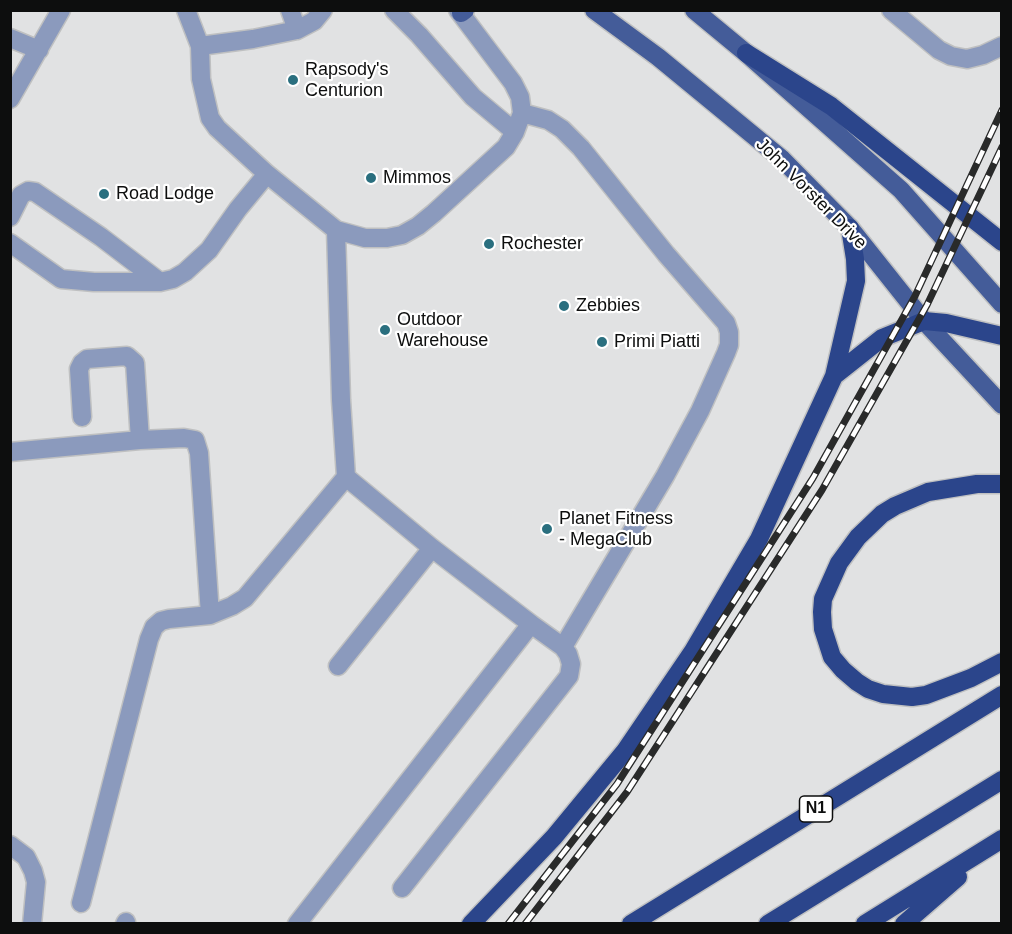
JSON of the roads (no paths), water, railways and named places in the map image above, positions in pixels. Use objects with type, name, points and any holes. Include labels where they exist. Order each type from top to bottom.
[{"type":"highway","points":[[746,53],[831,106],[1002,242]]},
{"type":"highway","points":[[471,924],[555,837],[625,751],[654,711],[708,626],[759,539],[834,376],[856,281],[850,228]]},
{"type":"highway","points":[[834,376],[882,338],[924,321],[956,325],[1002,336]]},
{"type":"highway","points":[[1002,484],[977,484],[928,492],[882,514],[858,537],[839,563],[827,587],[822,612],[832,657],[857,682],[883,694],[912,697],[926,695],[971,678],[1002,662]]},
{"type":"highway","name":"N1","points":[[631,924],[1002,695]]},
{"type":"highway","points":[[768,924],[1002,780]]},
{"type":"highway","points":[[865,924],[1002,840]]},
{"type":"highway","points":[[904,924],[1002,840]]},
{"type":"main road","name":"John Vorster Drive","points":[[582,10],[600,15],[658,57],[782,159],[850,228],[924,321],[1002,405]]},
{"type":"main road","points":[[694,10],[901,190],[1002,304]]},
{"type":"street","points":[[10,99],[61,10]]},
{"type":"street","points":[[186,10],[200,46],[201,79],[210,118],[217,128],[267,174],[336,230],[366,238],[402,235],[434,213],[506,147],[515,132],[522,113],[520,97],[461,11]]},
{"type":"street","points":[[290,10],[297,30]]},
{"type":"street","points":[[200,46],[297,30],[314,21],[323,10]]},
{"type":"street","points":[[394,10],[419,34],[473,97],[515,132]]},
{"type":"street","points":[[891,10],[939,50],[951,56],[967,59],[983,55],[1002,46]]},
{"type":"street","points":[[10,38],[39,50]]},
{"type":"street","points":[[522,113],[548,120],[562,129],[576,143],[666,254],[726,323],[729,332],[729,345],[726,353],[700,411],[671,466],[562,647]]},
{"type":"street","points":[[10,243],[61,279],[94,282],[160,282],[173,279],[185,272],[209,250],[238,209],[267,174]]},
{"type":"street","points":[[10,216],[21,195],[28,191],[35,192],[101,237],[160,282]]},
{"type":"street","points":[[81,903],[154,627],[161,621],[210,615],[245,598],[346,477],[341,400],[336,230]]},
{"type":"street","points":[[82,417],[79,369],[82,363],[87,359],[127,356],[135,363],[140,440]]},
{"type":"street","points":[[10,452],[140,440],[184,438],[195,440],[200,461],[210,615]]},
{"type":"street","points":[[346,477],[432,548],[562,647],[570,658],[569,676],[402,888]]},
{"type":"street","points":[[338,666],[432,548]]},
{"type":"street","points":[[297,924],[531,624]]},
{"type":"street","points":[[10,845],[26,857],[33,871],[36,882],[32,924]]},
{"type":"railway","points":[[508,924],[617,784],[813,478],[915,296],[1002,110]]},
{"type":"railway","points":[[525,924],[627,792],[822,490],[927,305],[1002,147]]},
{"type":"place","name":"Rapsody's Centurion","points":[[293,80]]},
{"type":"place","name":"Mimmos","points":[[371,178]]},
{"type":"place","name":"Road Lodge","points":[[104,194]]},
{"type":"place","name":"Rochester","points":[[489,244]]},
{"type":"place","name":"Zebbies","points":[[564,306]]},
{"type":"place","name":"Outdoor Warehouse","points":[[385,330]]},
{"type":"place","name":"Primi Piatti","points":[[602,342]]},
{"type":"place","name":"Planet Fitness - MegaClub","points":[[547,529]]}]
